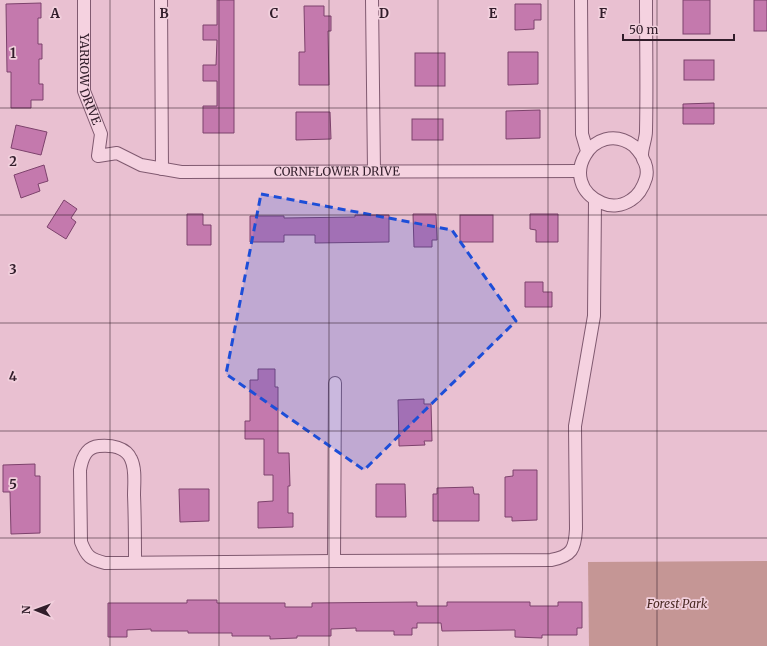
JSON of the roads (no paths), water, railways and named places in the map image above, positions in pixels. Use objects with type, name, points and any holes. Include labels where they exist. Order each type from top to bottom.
[{"type":"street","name":"YARROW DRIVE","points":[[84,0],[84,91],[100,134],[98,156]]},
{"type":"street","points":[[161,0],[162,169]]},
{"type":"street","points":[[372,0],[374,172]]},
{"type":"street","points":[[581,0],[582,134],[587,151]]},
{"type":"street","points":[[642,156],[646,133],[646,0]]},
{"type":"street","points":[[616,139],[626,141],[635,147],[642,156],[646,166],[646,177],[643,187],[636,196],[627,203],[616,206],[605,205],[595,200],[586,192],[581,182],[580,171],[582,160],[587,151],[595,144],[605,140],[616,139]]},
{"type":"street","name":"CORNFLOWER DRIVE","points":[[98,156],[117,154],[141,165],[180,172],[580,171]]},
{"type":"street","points":[[135,562],[134,473],[131,458],[126,452],[113,446],[94,447],[87,451],[82,460],[80,470],[81,542],[85,551],[93,560],[105,563],[551,560],[561,558],[566,555],[572,549],[575,541],[575,426],[594,316],[595,200]]},
{"type":"street","points":[[334,561],[335,383]]},
{"type":"park label","name":"Forest Park","points":[[677,604]]}]
